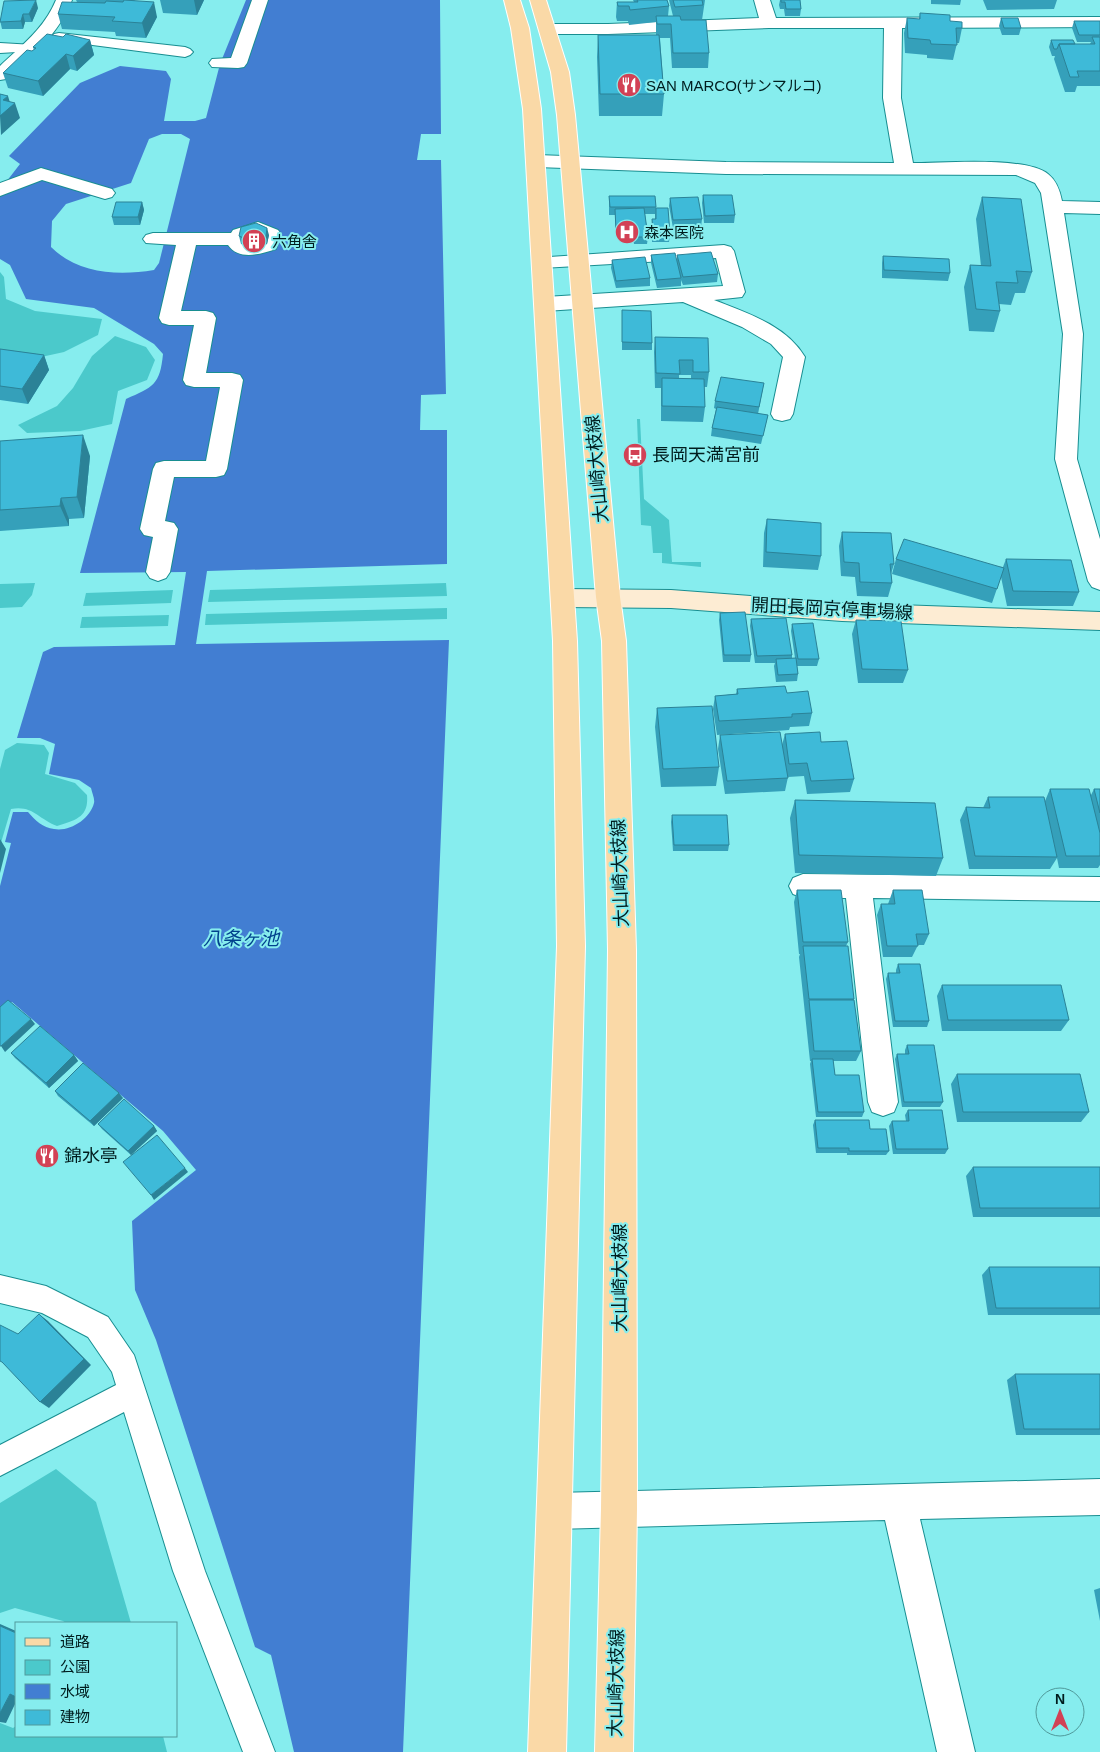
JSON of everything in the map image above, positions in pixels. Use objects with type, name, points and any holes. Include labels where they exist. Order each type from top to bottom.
[{"type":"main road","points":[[512,0],[520,28],[528,75],[537,161],[546,304],[563,598],[570,946],[547,1752]]},
{"type":"main road","name":"大山崎大枝線","points":[[538,0],[560,72],[583,302],[608,597],[614,641],[622,950],[619,1509],[614,1752]]},
{"type":"main road","name":"開田長岡京停車場線","points":[[563,598],[671,599],[842,612],[1100,621]]},
{"type":"street","points":[[0,75],[44,35],[58,14],[64,0]]},
{"type":"street","points":[[218,63],[238,64],[260,0]]},
{"type":"street","points":[[762,0],[769,23]]},
{"type":"street","points":[[548,29],[769,23],[893,22],[1066,14],[1100,22]]},
{"type":"street","points":[[893,22],[892,98],[905,170]]},
{"type":"street","points":[[537,161],[726,168],[1016,169],[1036,175],[1049,186],[1073,334],[1066,459],[1100,580]]},
{"type":"street","points":[[0,190],[41,174],[105,193]]},
{"type":"street","points":[[1052,207],[1100,208]]},
{"type":"street","points":[[153,239],[240,239]]},
{"type":"street","points":[[158,572],[166,530],[152,530],[164,469],[216,469],[232,380],[194,380],[206,318],[169,318],[187,239]]},
{"type":"street","points":[[542,262],[724,251],[735,292],[546,304]]},
{"type":"street","points":[[685,295],[778,337],[790,348],[794,358],[782,414]]},
{"type":"street","points":[[802,886],[1100,889]]},
{"type":"street","points":[[858,886],[883,1102]]},
{"type":"street","points":[[555,1511],[1100,1497]]},
{"type":"street","points":[[898,1502],[956,1752]]},
{"type":"lane","points":[[44,35],[185,52]]},
{"type":"lane","points":[[0,48],[29,48]]},
{"type":"lane","points":[[0,1289],[46,1300],[98,1327],[124,1365],[189,1571],[259,1752]]},
{"type":"lane","points":[[0,1461],[132,1392]]},
{"type":"green space","points":[[0,272],[4,277],[6,299],[35,311],[102,319],[98,335],[64,352],[32,359],[0,356]]},
{"type":"green space","points":[[115,336],[146,347],[155,360],[147,380],[118,391],[112,424],[80,431],[27,433],[18,425],[57,406],[73,388],[92,356]]},
{"type":"green space","points":[[637,419],[640,419],[644,499],[669,520],[672,562],[701,562],[701,567],[662,563],[662,553],[653,553],[651,526],[641,525]]},
{"type":"green space","points":[[35,583],[32,595],[22,607],[0,608],[0,584]]},
{"type":"green space","points":[[446,583],[447,596],[208,602],[210,590]]},
{"type":"green space","points":[[173,590],[171,603],[83,606],[86,593]]},
{"type":"green space","points":[[447,608],[447,619],[205,625],[206,614]]},
{"type":"green space","points":[[169,615],[168,626],[80,628],[82,617]]},
{"type":"green space","points":[[17,743],[44,745],[49,753],[45,774],[75,783],[87,795],[87,802],[86,808],[80,816],[70,822],[57,826],[25,809],[11,809],[0,846],[0,769],[5,750]]},
{"type":"green space","points":[[56,1469],[96,1502],[131,1622],[64,1622],[15,1608],[0,1613],[0,1503]]},
{"type":"green space","points":[[0,1723],[13,1728],[15,1727],[15,1737],[163,1737],[167,1752],[0,1752]]},
{"type":"water","name":"八条ヶ池","points":[[246,0],[440,0],[441,134],[421,134],[417,160],[441,160],[446,394],[421,395],[420,430],[447,430],[447,564],[207,571],[196,644],[449,640],[403,1752],[294,1752],[271,1655],[255,1647],[156,1340],[135,1290],[132,1221],[196,1170],[163,1131],[12,1002],[0,1010],[0,886],[11,843],[5,842],[13,812],[28,812],[36,821],[43,825],[60,829],[73,826],[84,819],[92,809],[94,801],[91,788],[79,780],[49,774],[55,744],[40,738],[17,738],[43,652],[54,647],[175,645],[186,572],[80,573],[126,399],[154,384],[160,372],[163,354],[154,344],[94,308],[26,299],[10,265],[0,259],[0,187],[3,186],[20,164],[9,156],[80,83],[120,66],[166,71],[171,79],[164,121],[195,121],[206,118],[220,64]],"holes":[[[162,134],[181,134],[190,139],[159,263],[154,270],[127,273],[99,271],[73,263],[51,247],[52,221],[66,204],[131,183],[149,139]]]},
{"type":"building","points":[[36,0],[29,14],[23,14],[21,21],[0,22],[4,1]]},
{"type":"building","points":[[124,0],[154,2],[142,23],[112,21],[115,17],[58,14],[62,2],[105,3],[106,1],[123,2]]},
{"type":"building","points":[[637,0],[667,0],[669,6],[630,10],[629,6],[618,6],[617,2],[638,2]]},
{"type":"building","points":[[673,0],[702,0],[703,5],[675,7]]},
{"type":"building","points":[[781,0],[800,0],[801,9],[786,9],[785,2],[781,2]]},
{"type":"building","points":[[920,13],[950,15],[950,21],[962,22],[962,28],[956,28],[957,45],[931,44],[930,40],[908,38],[907,18],[920,19]]},
{"type":"building","points":[[656,16],[680,16],[681,20],[706,20],[709,53],[673,53],[671,24],[657,24]]},
{"type":"building","points":[[1001,18],[1018,18],[1021,28],[1004,28]]},
{"type":"building","points":[[1074,21],[1100,21],[1100,35],[1079,35]]},
{"type":"building","points":[[47,34],[63,37],[66,34],[90,40],[73,56],[66,54],[38,81],[3,73],[27,50],[32,51],[36,48],[33,47]]},
{"type":"building","points":[[598,35],[659,35],[664,94],[600,94]]},
{"type":"building","points":[[1092,37],[1100,37],[1100,71],[1077,71],[1079,77],[1070,77],[1059,44],[1095,44]]},
{"type":"building","points":[[1051,40],[1073,40],[1075,44],[1059,44],[1057,49],[1054,49]]},
{"type":"building","points":[[0,94],[8,96],[3,100],[15,103],[0,116]]},
{"type":"building","points":[[703,195],[732,195],[735,215],[705,216]]},
{"type":"building","points":[[609,196],[655,196],[656,207],[610,207]]},
{"type":"building","points":[[698,197],[702,219],[673,220],[670,198]]},
{"type":"building","points":[[982,197],[1021,199],[1032,272],[1016,271],[1018,283],[996,282],[1000,311],[976,309],[970,265],[991,266]]},
{"type":"building","points":[[116,202],[142,202],[138,217],[112,217]]},
{"type":"building","points":[[644,208],[648,237],[634,237],[634,230],[616,230],[615,209]]},
{"type":"building","points":[[656,208],[668,208],[670,234],[653,234],[652,219],[656,219]]},
{"type":"building","points":[[256,223],[267,228],[266,236],[251,241],[239,236],[241,227]]},
{"type":"building","points":[[711,252],[718,274],[683,277],[677,255]]},
{"type":"building","points":[[675,253],[681,278],[657,280],[651,255]]},
{"type":"building","points":[[883,256],[949,259],[950,273],[884,270]]},
{"type":"building","points":[[645,257],[650,278],[616,281],[612,260]]},
{"type":"building","points":[[622,310],[651,311],[652,343],[622,342]]},
{"type":"building","points":[[655,337],[708,338],[709,372],[693,372],[693,360],[679,360],[680,374],[656,373]]},
{"type":"building","points":[[0,349],[44,355],[22,389],[0,386]]},
{"type":"building","points":[[721,377],[764,383],[759,407],[715,401]]},
{"type":"building","points":[[662,378],[704,379],[705,407],[662,406]]},
{"type":"building","points":[[717,407],[768,415],[763,436],[712,428]]},
{"type":"building","points":[[83,435],[77,497],[61,498],[60,506],[0,510],[0,441]]},
{"type":"building","points":[[767,519],[821,523],[821,556],[766,552]]},
{"type":"building","points":[[842,532],[891,533],[894,564],[890,564],[892,583],[860,582],[859,563],[844,562]]},
{"type":"building","points":[[904,539],[1004,568],[997,589],[896,559]]},
{"type":"building","points":[[1006,559],[1071,560],[1079,592],[1013,591]]},
{"type":"building","points":[[745,612],[751,655],[724,655],[720,613]]},
{"type":"building","points":[[786,618],[792,655],[757,656],[751,619]]},
{"type":"building","points":[[856,620],[901,621],[908,670],[862,669]]},
{"type":"building","points":[[813,623],[819,659],[798,659],[792,624]]},
{"type":"building","points":[[796,658],[798,674],[778,675],[776,659]]},
{"type":"building","points":[[785,686],[787,693],[808,691],[812,713],[792,714],[792,717],[719,721],[715,696],[738,694],[737,689]]},
{"type":"building","points":[[712,706],[719,767],[663,769],[657,708]]},
{"type":"building","points":[[780,732],[788,778],[727,781],[720,735]]},
{"type":"building","points":[[820,732],[821,742],[847,741],[854,779],[811,781],[807,763],[789,764],[785,734]]},
{"type":"building","points":[[1050,789],[1089,789],[1100,833],[1100,856],[1066,856]]},
{"type":"building","points":[[1094,789],[1100,789],[1100,813]]},
{"type":"building","points":[[988,797],[1044,797],[1057,857],[975,856],[966,807],[990,808]]},
{"type":"building","points":[[795,800],[935,803],[943,858],[799,855]]},
{"type":"building","points":[[672,815],[727,815],[729,845],[674,845]]},
{"type":"building","points":[[797,890],[841,890],[848,942],[803,942]]},
{"type":"building","points":[[893,890],[922,890],[929,934],[916,934],[918,946],[887,946],[881,904],[895,904]]},
{"type":"building","points":[[803,946],[848,946],[854,999],[809,999]]},
{"type":"building","points":[[898,964],[920,964],[929,1021],[895,1021],[888,973],[900,973]]},
{"type":"building","points":[[942,985],[1061,985],[1069,1020],[948,1020]]},
{"type":"building","points":[[8,1000],[31,1019],[0,1046],[0,1007]]},
{"type":"building","points":[[809,1000],[854,1000],[861,1051],[814,1051]]},
{"type":"building","points":[[40,1026],[74,1055],[46,1083],[11,1053]]},
{"type":"building","points":[[907,1045],[934,1045],[943,1102],[904,1102],[897,1054],[909,1054]]},
{"type":"building","points":[[812,1059],[833,1059],[835,1075],[859,1075],[864,1112],[818,1112]]},
{"type":"building","points":[[83,1063],[119,1093],[90,1121],[55,1091]]},
{"type":"building","points":[[957,1074],[1080,1074],[1089,1112],[963,1112]]},
{"type":"building","points":[[124,1099],[154,1126],[128,1151],[98,1124]]},
{"type":"building","points":[[908,1110],[942,1110],[948,1149],[896,1149],[892,1121],[909,1121]]},
{"type":"building","points":[[815,1120],[869,1120],[870,1129],[886,1129],[889,1151],[849,1151],[849,1148],[818,1148]]},
{"type":"building","points":[[157,1135],[185,1168],[151,1195],[123,1162]]},
{"type":"building","points":[[973,1167],[1100,1167],[1100,1208],[980,1208]]},
{"type":"building","points":[[989,1267],[1100,1267],[1100,1308],[996,1308]]},
{"type":"building","points":[[39,1314],[84,1359],[40,1402],[0,1361],[0,1325],[18,1334]]},
{"type":"building","points":[[1015,1374],[1100,1374],[1100,1429],[1024,1429]]},
{"type":"building","points":[[0,1626],[15,1633],[15,1696],[10,1694],[0,1713]]},
{"type":"place","name":"SAN MARCO(サンマルコ)","points":[[629,85]]},
{"type":"place","name":"森本医院","points":[[627,232]]},
{"type":"place","name":"六角舎","points":[[254,241]]},
{"type":"place","name":"長岡天満宮前","points":[[635,455]]},
{"type":"place","name":"錦水亭","points":[[47,1156]]}]
